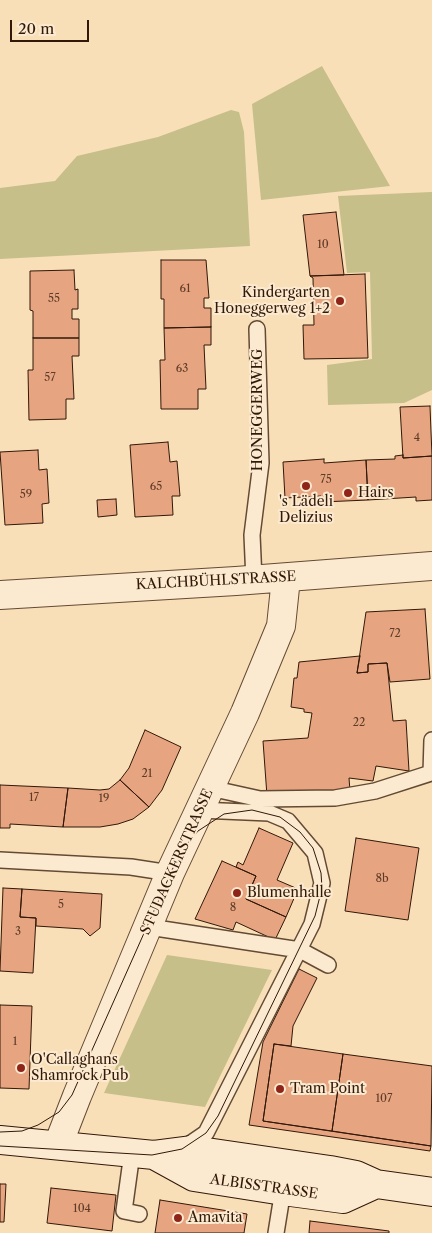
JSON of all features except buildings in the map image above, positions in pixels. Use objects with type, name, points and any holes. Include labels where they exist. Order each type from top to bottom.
[{"type":"street","name":"KALCHBÜHLSTRASSE","points":[[0,595],[286,578],[432,566]]},
{"type":"street","name":"STUDACKERSTRASSE","points":[[58,1145],[149,928],[170,873],[245,713],[281,626],[286,578]]},
{"type":"street","name":"ALBISSTRASSE","points":[[0,1140],[143,1154],[193,1150],[356,1175],[376,1184],[432,1192]]},
{"type":"lane","name":"HONEGGERWEG","points":[[254,580],[252,535],[260,463],[257,329]]},
{"type":"lane","points":[[205,799],[335,798],[375,791],[431,773],[432,740]]},
{"type":"lane","points":[[139,1214],[124,1212],[143,1154],[182,1149],[206,1133],[300,950],[312,924],[322,883],[315,853],[288,821],[268,813],[205,799]]},
{"type":"lane","points":[[0,860],[131,867],[170,873]]},
{"type":"lane","points":[[149,928],[300,950],[328,965]]},
{"type":"lane","points":[[276,1233],[281,1202]]},
{"type":"shaded area","points":[[322,66],[390,186],[261,200],[252,104]]},
{"type":"shaded area","points":[[231,110],[239,112],[244,132],[250,246],[0,259],[0,188],[55,181],[77,156],[158,137]]},
{"type":"shaded area","points":[[432,192],[432,390],[404,403],[328,405],[327,365],[372,359],[370,272],[347,273],[338,196]]},
{"type":"shaded area","points":[[167,955],[272,970],[205,1107],[104,1093]]},
{"type":"tram line","points":[[0,1132],[22,1131],[38,1125],[59,1112],[72,1095],[173,868],[187,844],[198,831],[224,814],[252,810],[280,817],[300,832],[313,848],[321,873],[322,888],[315,916],[218,1116],[206,1133],[182,1149],[152,1155],[0,1146]]},
{"type":"place","name":"Kindergarten Honeggerweg 1+2","points":[[340,301]]},
{"type":"place","name":"'s Lädeli Delizius","points":[[306,486]]},
{"type":"place","name":"Hairs","points":[[348,493]]},
{"type":"place","name":"Blumenhalle","points":[[237,893]]},
{"type":"place","name":"O'Callaghans Shamrock Pub","points":[[21,1068]]},
{"type":"place","name":"Tram Point","points":[[280,1089]]},
{"type":"place","name":"Amavita","points":[[178,1218]]}]
